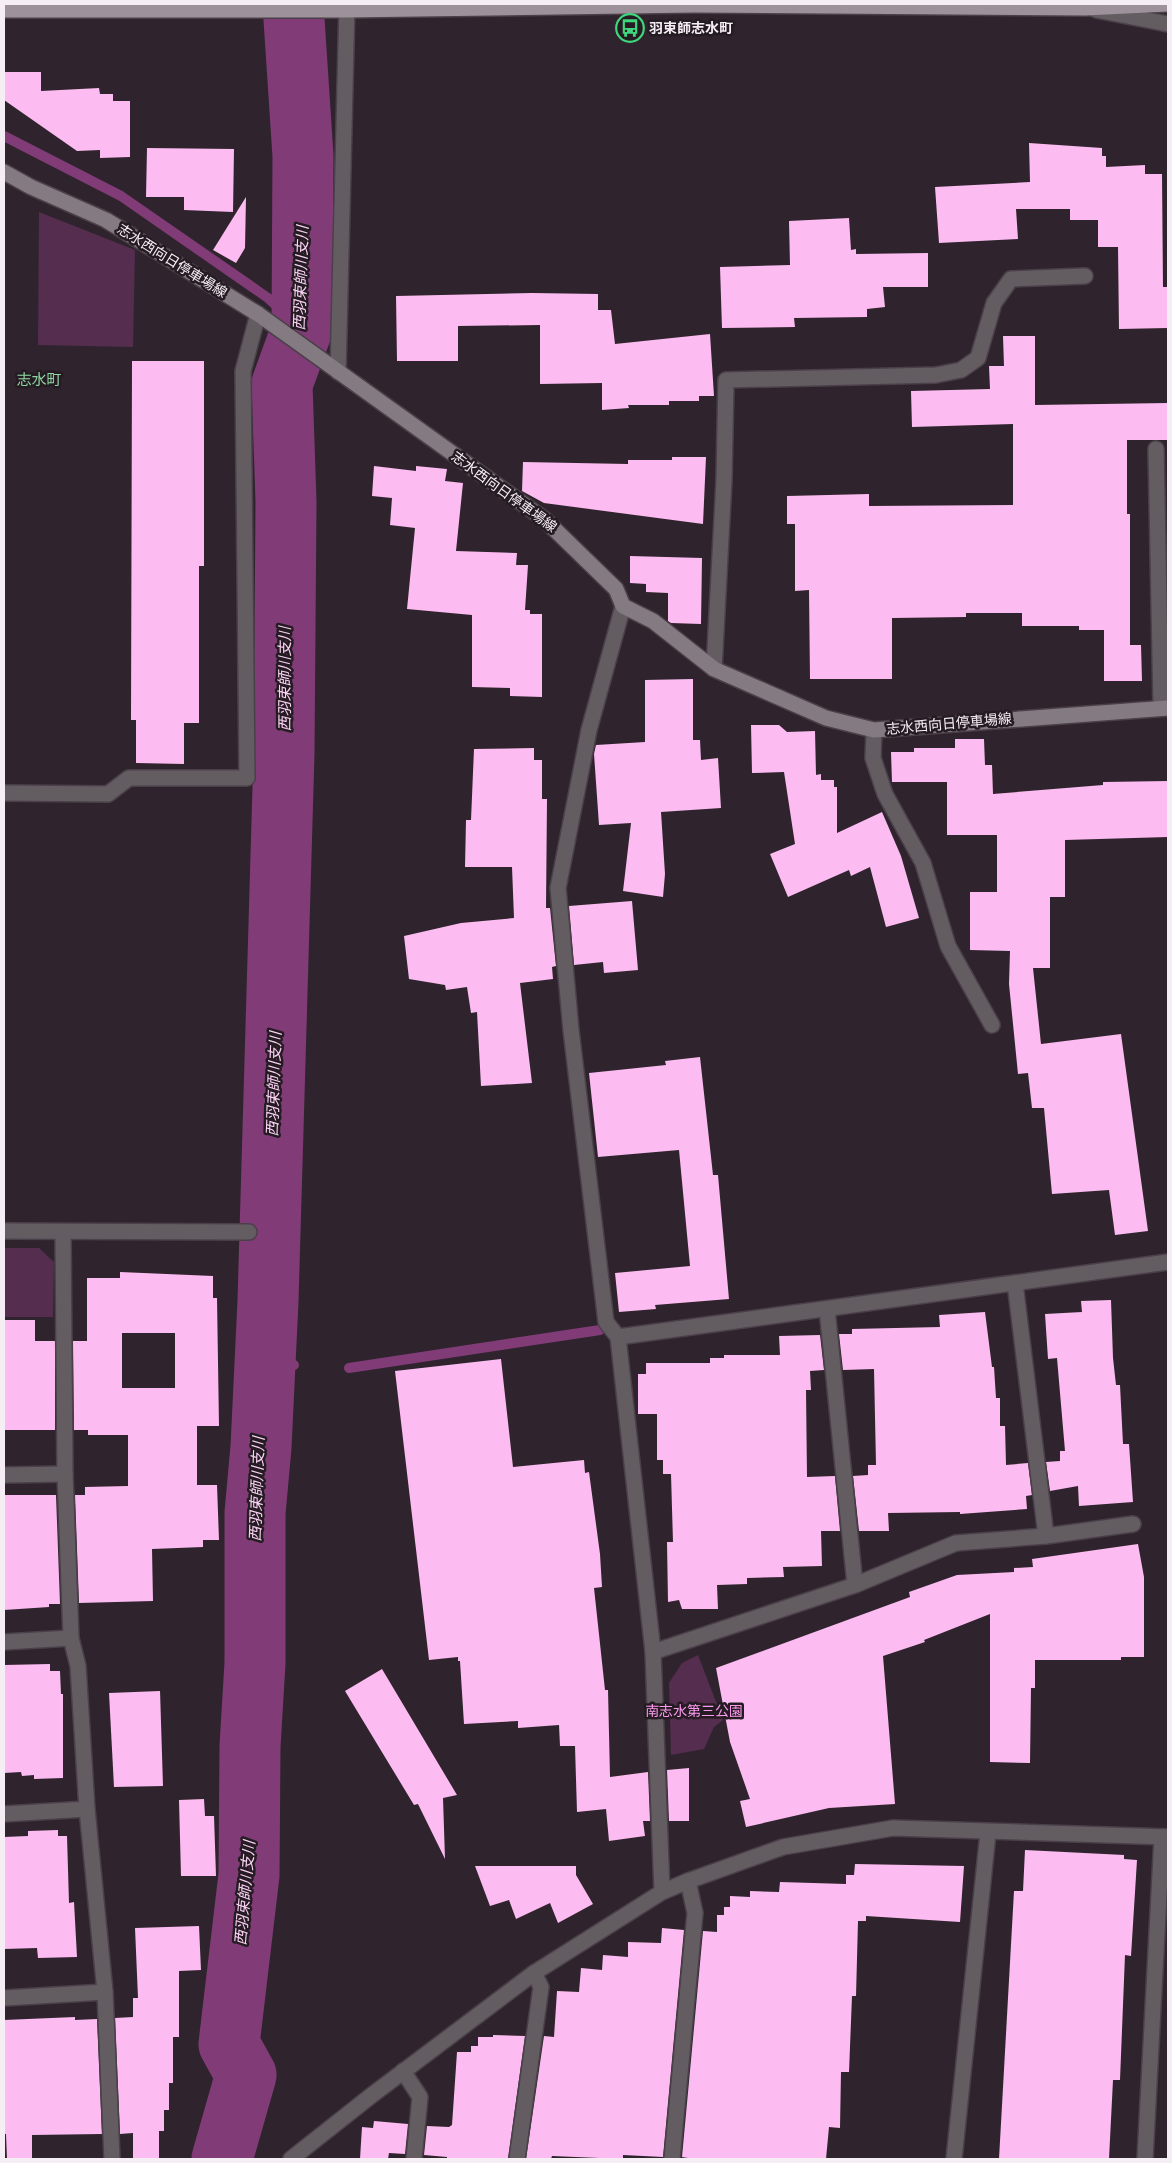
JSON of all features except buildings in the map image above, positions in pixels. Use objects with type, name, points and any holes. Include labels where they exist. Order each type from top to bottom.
[{"type":"main road","points":[[4,10],[318,9],[346,7],[694,4],[1085,8],[1168,4]]},
{"type":"main road","name":"志水西向日停車場線","points":[[4,172],[31,187],[106,220],[286,333],[308,351],[544,519],[616,589],[623,606],[653,621],[714,669],[826,718],[874,730],[1164,707]]},
{"type":"street","points":[[338,372],[346,7]]},
{"type":"street","points":[[1085,8],[1168,24]]},
{"type":"street","points":[[714,669],[724,480],[726,380],[936,375],[961,370],[978,358],[994,303],[1011,279],[1085,276]]},
{"type":"street","points":[[4,793],[108,794],[129,778],[247,778],[243,372],[258,314]]},
{"type":"street","points":[[1156,449],[1164,707]]},
{"type":"street","points":[[623,606],[590,730],[558,888],[570,1030],[606,1322],[618,1337],[653,1652],[662,1892]]},
{"type":"street","points":[[874,730],[874,758],[885,794],[923,863],[948,946],[992,1025]]},
{"type":"street","points":[[4,1231],[249,1232]]},
{"type":"street","points":[[63,1232],[64,1474],[70,1638],[78,1666],[87,1808],[105,1992],[112,2159]]},
{"type":"street","points":[[618,1337],[1168,1262]]},
{"type":"street","points":[[1015,1283],[1046,1536]]},
{"type":"street","points":[[827,1309],[855,1585]]},
{"type":"street","points":[[4,1475],[64,1474]]},
{"type":"street","points":[[653,1652],[855,1585],[956,1543],[1046,1536],[1133,1524]]},
{"type":"street","points":[[4,1642],[70,1638]]},
{"type":"street","points":[[4,1814],[87,1808]]},
{"type":"street","points":[[291,2159],[403,2071],[534,1973],[662,1892],[783,1847],[893,1828],[988,1833],[1165,1837],[1145,2159]]},
{"type":"street","points":[[954,2159],[988,1833]]},
{"type":"street","points":[[672,2159],[695,1913],[688,1881]]},
{"type":"street","points":[[517,2159],[541,1987],[534,1973]]},
{"type":"street","points":[[4,1998],[105,1992]]},
{"type":"street","points":[[403,2071],[420,2097],[414,2159]]},
{"type":"green space","points":[[39,212],[135,250],[133,347],[38,345]]},
{"type":"green space","points":[[4,1248],[39,1248],[54,1262],[53,1317],[4,1317]]},
{"type":"green space","name":"南志水第三公園","points":[[698,1655],[723,1720],[714,1727],[704,1749],[671,1755],[669,1683],[682,1663]]},
{"type":"waterway","name":"西羽束師川支川","points":[[222,2159],[246,2075],[229,2044],[249,1875],[250,1746],[255,1663],[255,1513],[261,1447],[268,1301],[284,753],[286,502],[282,384],[302,329],[303,156],[293,4]]},
{"type":"waterway","points":[[4,136],[121,196],[268,298],[302,329]]},
{"type":"waterway","points":[[349,1368],[600,1330]]},
{"type":"waterway","points":[[265,1363],[294,1365]]},
{"type":"place","name":"羽束師志水町","points":[[630,28]]},
{"type":"district","name":"志水町","points":[[39,380]]}]
